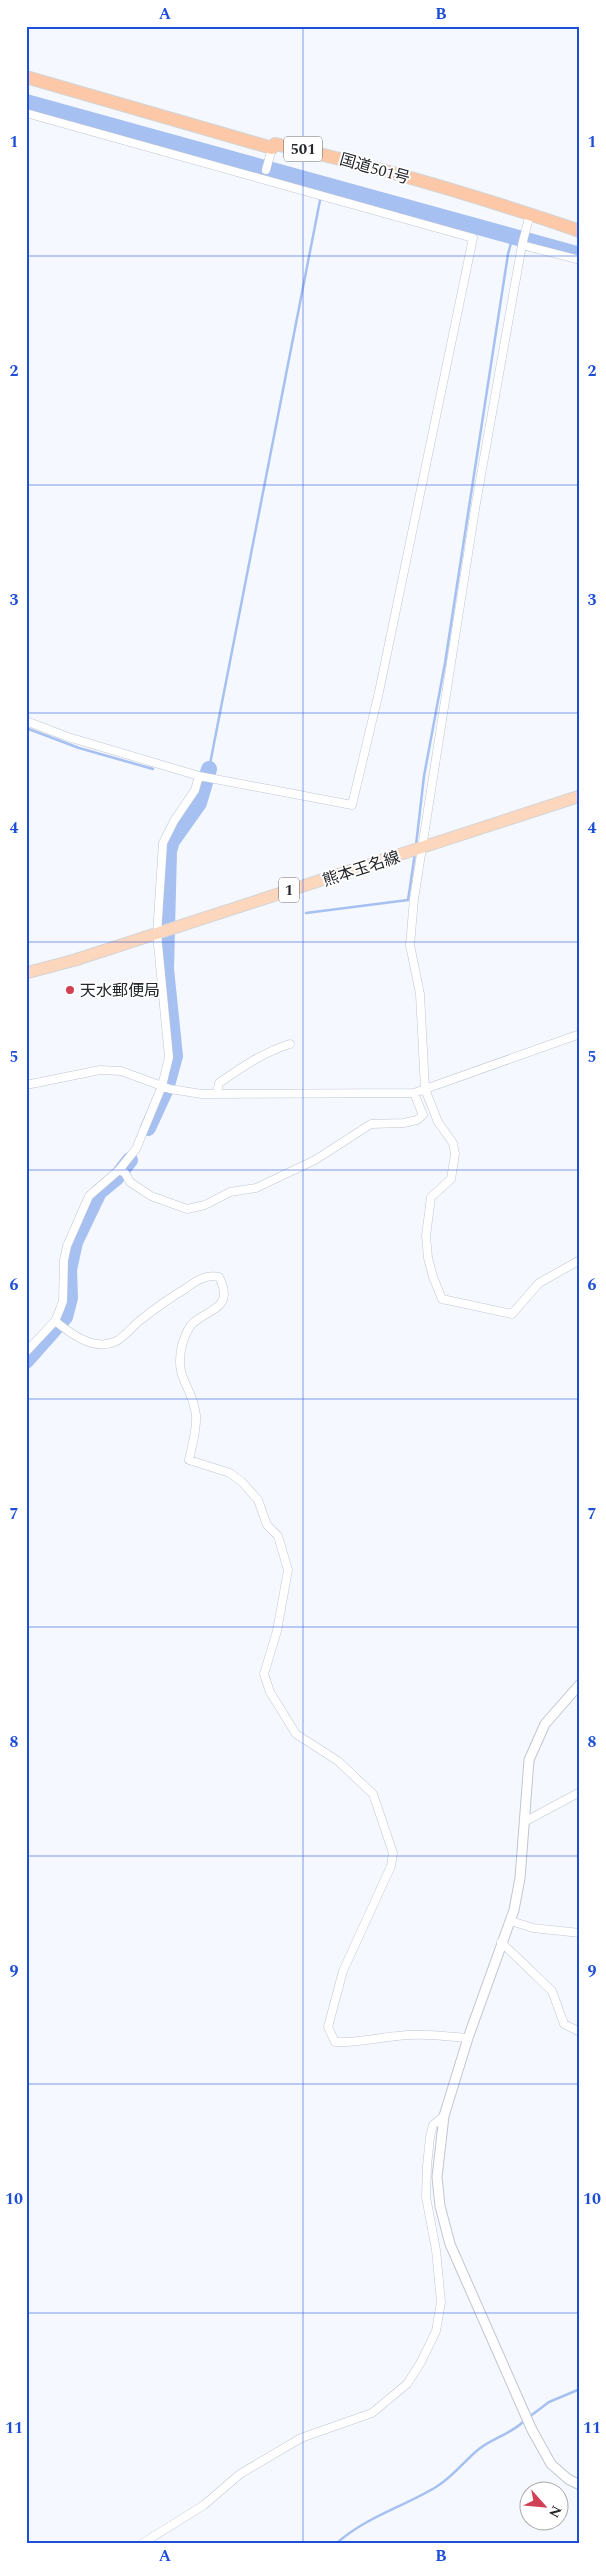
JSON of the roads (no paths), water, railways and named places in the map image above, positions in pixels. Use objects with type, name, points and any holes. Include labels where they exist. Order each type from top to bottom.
[{"type":"highway","name":"国道501号","points":[[26,77],[271,152],[275,144],[328,155],[529,219],[580,231]]},
{"type":"main road","name":"熊本玉名線","points":[[26,973],[180,926],[580,796]]},
{"type":"street","points":[[26,113],[473,238],[379,692],[352,805],[201,776],[68,736],[26,721]]},
{"type":"street","points":[[266,170],[271,152]]},
{"type":"street","points":[[529,219],[522,242],[476,503],[418,849],[410,945],[420,994],[426,1089],[438,1122],[453,1142],[455,1154],[451,1178],[431,1197],[426,1236],[431,1271],[442,1299],[512,1314],[539,1283],[580,1260]]},
{"type":"street","points":[[522,242],[580,260]]},
{"type":"street","points":[[26,1352],[56,1322],[63,1301],[64,1260],[67,1246],[89,1196],[120,1171],[136,1149],[166,1087],[169,1057],[160,932],[163,843],[174,821],[189,801],[201,776]]},
{"type":"street","points":[[26,1085],[100,1070],[121,1072],[166,1087],[218,1094],[414,1093],[580,1034]]},
{"type":"street","points":[[218,1094],[219,1084],[248,1063],[276,1048],[290,1044]]},
{"type":"street","points":[[120,1171],[130,1182],[151,1196],[187,1210],[205,1205],[230,1192],[256,1188],[315,1160],[371,1124],[404,1123],[417,1120],[423,1115],[414,1093]]},
{"type":"street","points":[[56,1322],[72,1335],[86,1341],[104,1344],[115,1342],[164,1302],[200,1279],[210,1275],[219,1276],[225,1288],[223,1300],[214,1312],[202,1316],[190,1326],[178,1362],[180,1377],[196,1413],[196,1427],[189,1460],[230,1473],[242,1482],[258,1500],[267,1525],[278,1536],[288,1570],[277,1631],[264,1674],[270,1692],[296,1734],[338,1760],[373,1794],[393,1853],[391,1866],[343,1971],[328,2027],[335,2042],[368,2041],[398,2036],[438,2035],[468,2038]]},
{"type":"street","points":[[580,1684],[545,1724],[529,1760],[520,1878],[512,1921],[501,1942],[444,2116],[437,2178],[444,2227],[473,2300],[525,2415],[551,2464],[568,2479],[580,2485]]},
{"type":"street","points":[[524,1822],[580,1792]]},
{"type":"street","points":[[512,1921],[533,1928],[580,1933]]},
{"type":"street","points":[[501,1942],[552,1991],[564,2024],[580,2032]]},
{"type":"street","points":[[143,2543],[204,2505],[240,2474],[301,2438],[372,2413],[407,2384],[421,2362],[436,2331],[441,2302],[436,2250],[426,2197],[430,2137],[433,2125],[444,2116]]},
{"type":"waterway","points":[[26,102],[580,255]]},
{"type":"waterway","points":[[209,769],[323,185]]},
{"type":"waterway","points":[[416,845],[424,776],[445,663],[508,254],[513,236]]},
{"type":"waterway","points":[[26,728],[79,748],[153,769]]},
{"type":"waterway","points":[[148,1128],[166,1089],[175,1056],[166,969],[169,851],[172,841],[199,803],[209,769]]},
{"type":"waterway","points":[[306,913],[408,900],[415,853]]},
{"type":"waterway","points":[[26,1361],[65,1317],[70,1298],[69,1270],[75,1242],[99,1192],[116,1178],[130,1160]]},
{"type":"waterway","points":[[529,2417],[549,2402],[580,2389]]},
{"type":"waterway","points":[[337,2543],[372,2519],[436,2487],[448,2479],[479,2449],[524,2421]]},
{"type":"place","name":"天水郵便局","points":[[70,990]]}]
